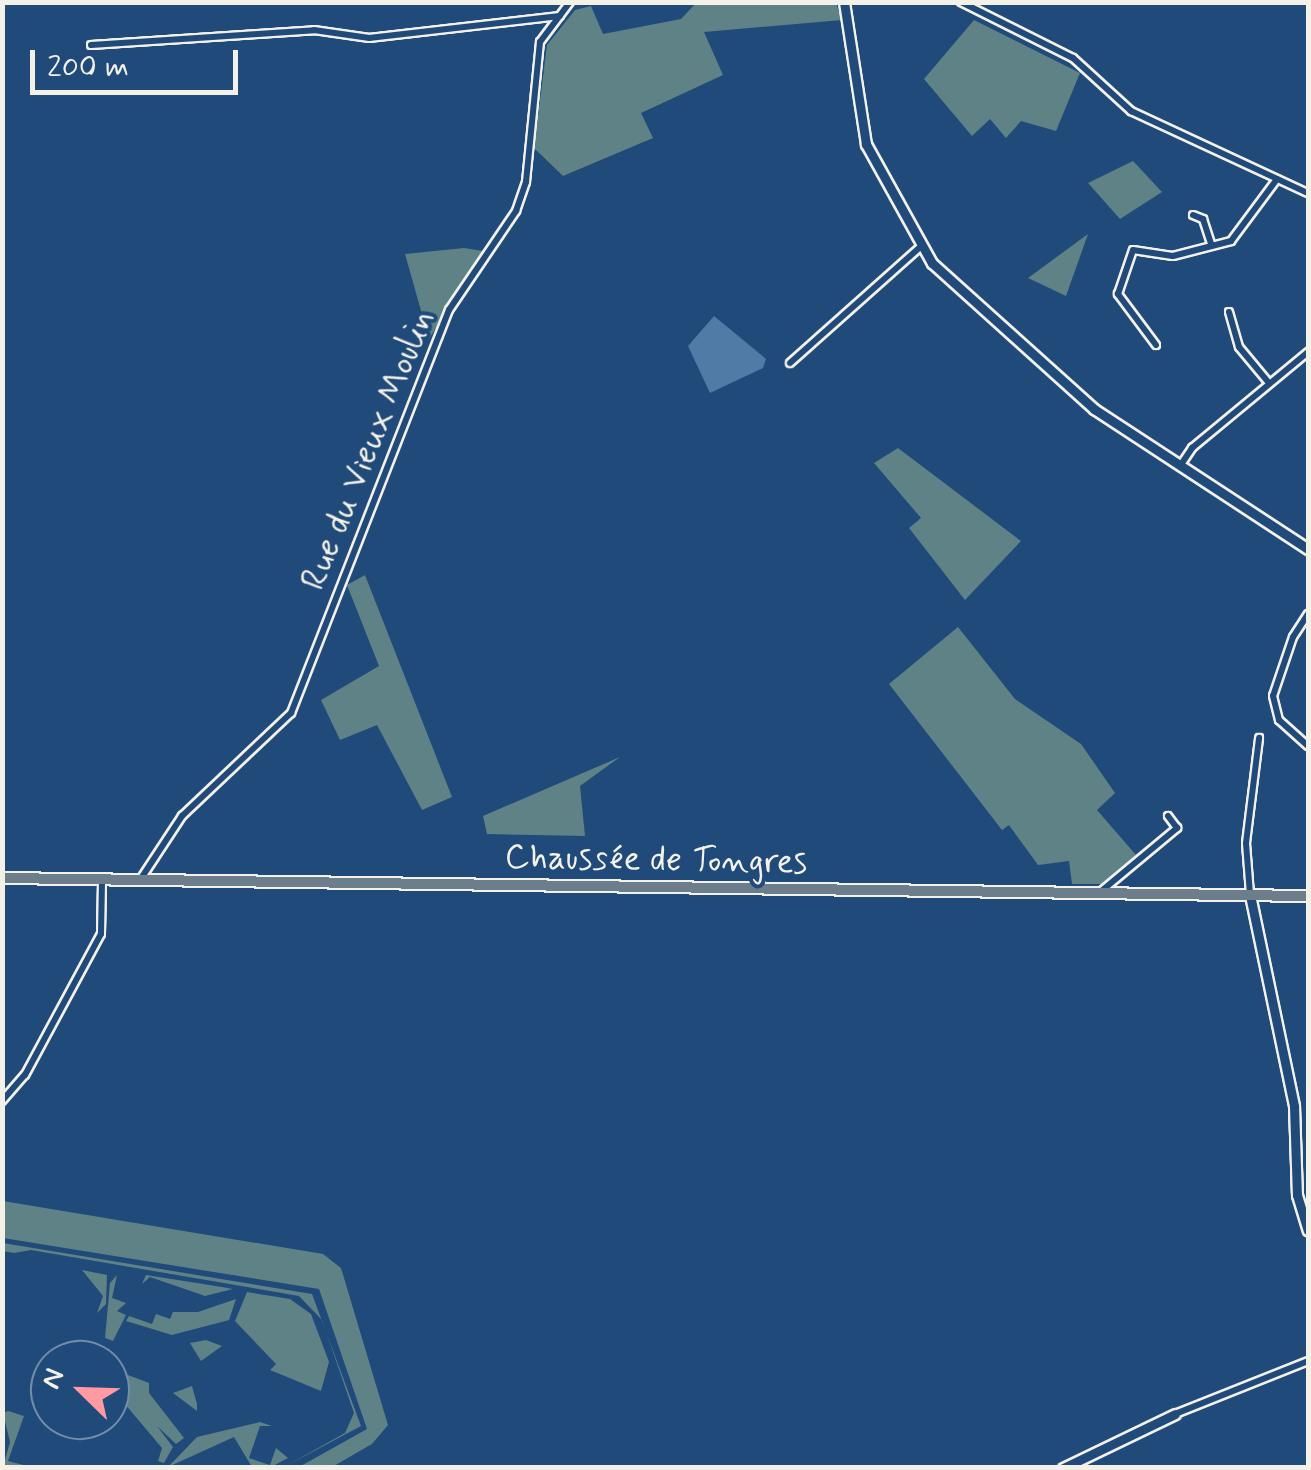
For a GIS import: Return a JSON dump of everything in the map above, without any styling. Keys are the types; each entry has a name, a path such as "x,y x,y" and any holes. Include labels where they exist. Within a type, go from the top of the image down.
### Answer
{"main road":[{"path":"844,2 866,144 920,247 954,288 1060,381 1180,466 1308,549"},
{"name":"Chaussée de Tongres","path":"2,878 1308,896"},
{"path":"1250,895 1294,1106 1297,1195 1308,1230"},
{"path":"1062,1468 1175,1414"}],"street":[{"name":"Rue du Vieux Moulin","path":"140,880 182,816 291,713 449,310 516,211 526,182 540,42 570,2"},
{"path":"961,2 1072,58 1131,111 1308,193"},
{"path":"91,45 314,30 369,38 560,16"},
{"path":"1156,345 1118,294 1133,250 1173,256 1212,246 1245,230 1277,179"},
{"path":"1193,216 1203,220 1212,246"},
{"path":"790,363 920,247"},
{"path":"1229,312 1239,347 1269,383"},
{"path":"1180,466 1192,448 1308,352"},
{"path":"1308,614 1293,637 1274,696 1279,720 1308,746"},
{"path":"1250,895 1246,843 1259,738"},
{"path":"1100,894 1177,828 1168,816"},
{"path":"2,1101 25,1075 101,934 102,880"},
{"path":"1175,1414 1308,1362"}],"green space":[{"path":"696,3 836,3 842,20 704,32 723,75 641,113 653,138 563,176 534,148 547,45 575,10 591,6 603,34 681,19"},
{"path":"974,20 1080,73 1056,131 1021,121 1006,138 990,119 972,136 924,79"},
{"path":"1133,161 1162,192 1120,219 1088,183"},
{"path":"1088,234 1066,296 1028,278"},
{"path":"464,248 483,251 429,339 405,254"},
{"path":"898,448 1021,541 965,600 909,528 921,518 874,463"},
{"path":"365,575 452,797 422,810 377,725 340,740 321,700 379,666 347,585"},
{"path":"958,627 1015,699 1081,744 1115,793 1097,810 1136,855 1101,884 1072,884 1069,861 1038,865 1009,825 1002,830 889,684"},
{"path":"620,757 580,786 585,836 487,834 483,816"},
{"path":"3,1201 323,1254 341,1268 388,1425 372,1444 332,1467 299,1467 367,1429 319,1289 3,1238"},
{"path":"3,1243 312,1294 321,1319 299,1296 31,1250 14,1253 3,1251"},
{"path":"82,1270 107,1275 106,1304 97,1313 103,1296"},
{"path":"117,1275 112,1298 126,1303 117,1311 126,1315 114,1340 105,1338 110,1283"},
{"path":"146,1275 233,1289 205,1296 150,1277 142,1284"},
{"path":"247,1292 290,1299 311,1314 329,1362 321,1391 270,1370 276,1364 235,1321"},
{"path":"236,1299 229,1320 172,1335 126,1321 129,1316 152,1324 156,1314 170,1319 173,1312 198,1312"},
{"path":"326,1333 361,1426 284,1467 345,1433 354,1413"},
{"path":"206,1340 222,1346 201,1361 190,1343"},
{"path":"130,1376 149,1383 149,1393 184,1438 176,1444 157,1426 173,1447 164,1463 158,1461 162,1448 130,1410"},
{"path":"192,1386 197,1404 197,1411 173,1393"},
{"path":"3,1413 24,1416 8,1461 31,1467 3,1467 10,1442"},
{"path":"260,1422 272,1426 260,1426 249,1458 270,1465 276,1448 288,1458 271,1467 252,1467 234,1437 168,1467 197,1437"}],"water":[{"path":"714,316 766,359 763,368 710,393 688,346"}]}
